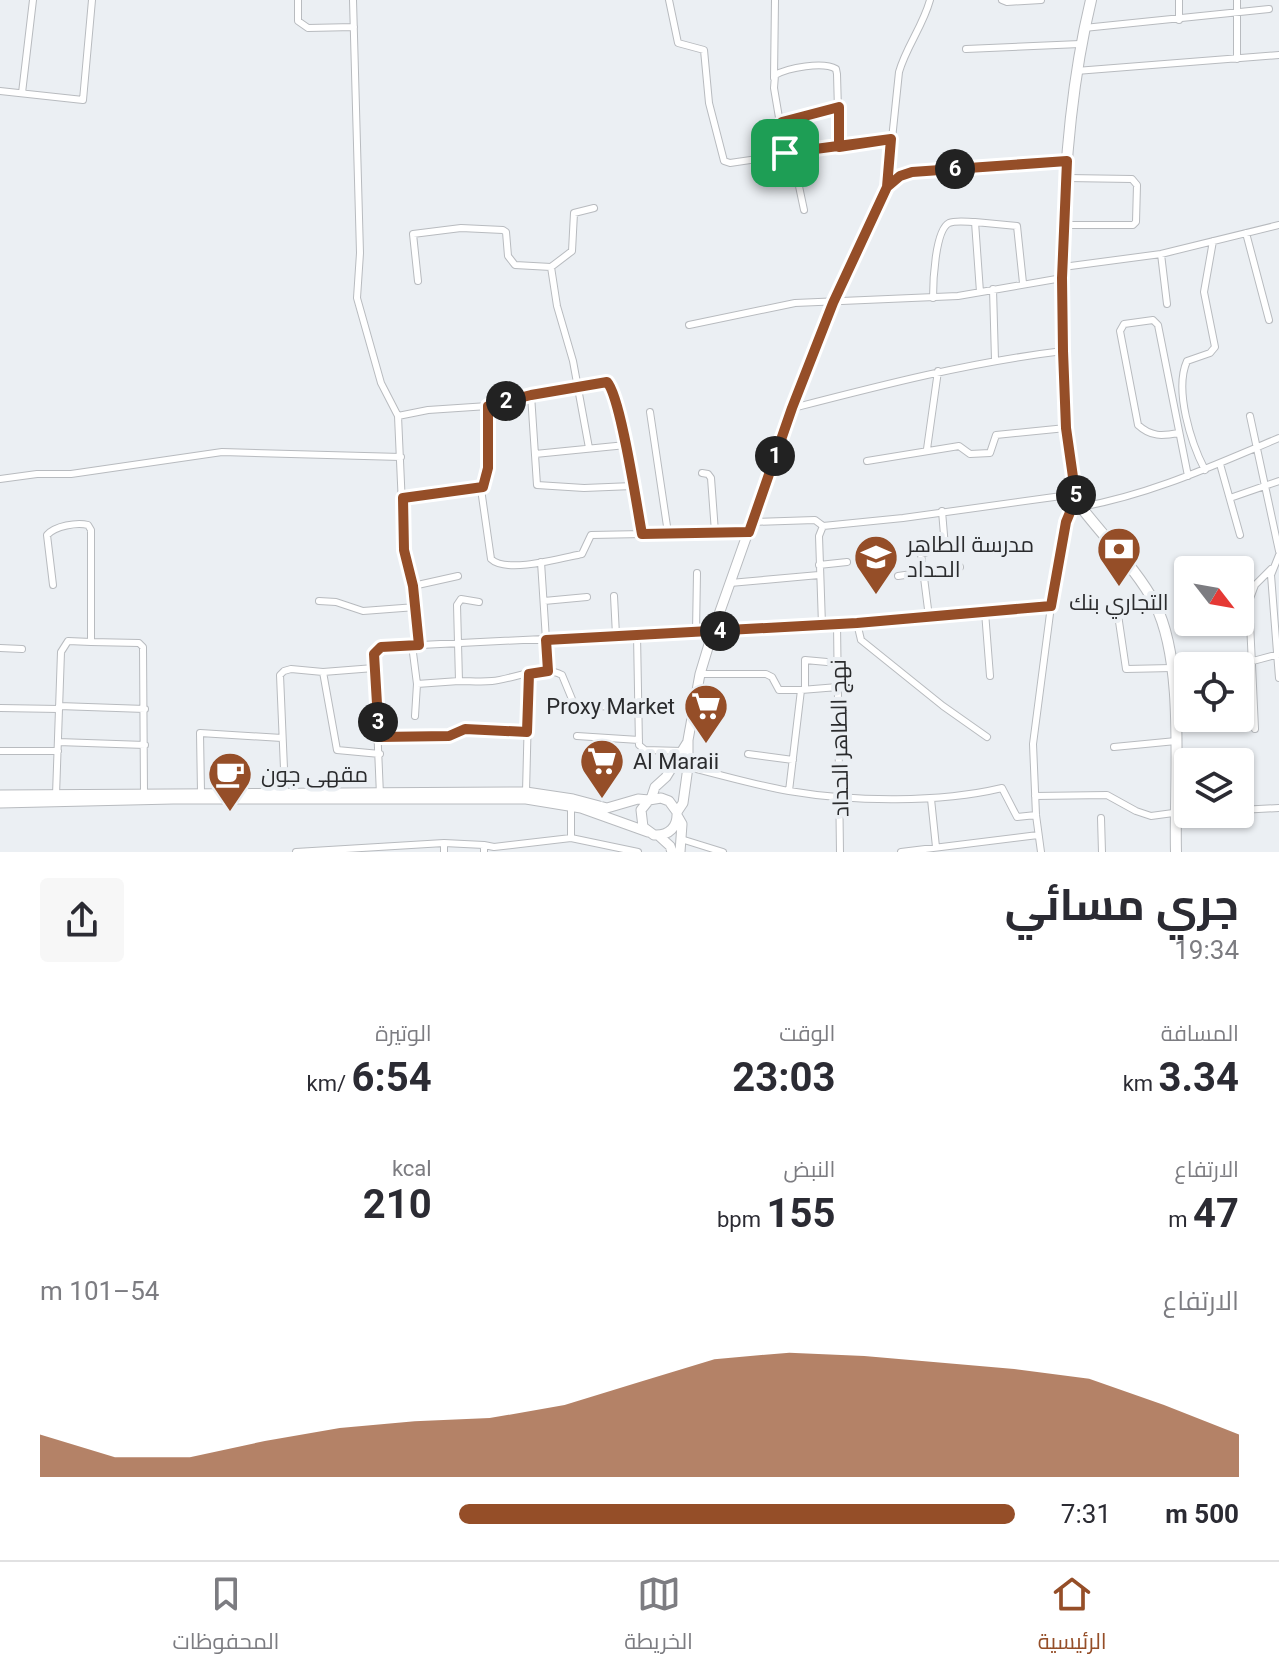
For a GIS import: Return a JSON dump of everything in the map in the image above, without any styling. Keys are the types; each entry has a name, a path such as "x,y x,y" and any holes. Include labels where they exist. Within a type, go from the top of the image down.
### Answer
{"main road":[{"path":"1091,0 1080,44 1067,161 1062,272 1066,428 1078,500 1156,604 1165,629 1172,668 1176,748"},
{"path":"1175,828 1176,852"}],"street":[{"path":"22,93 33,0"},
{"path":"0,91 82,100 92,0"},
{"path":"298,0 298,20 308,28 354,27"},
{"path":"353,0 360,253 357,298 381,383 398,416 404,550 416,607 415,716"},
{"path":"669,0 678,43 704,50 709,103 723,160 730,163 891,139"},
{"path":"775,0 774,78 804,210"},
{"path":"653,834 671,831 683,803 688,740 700,674 713,631 792,408 833,303 887,187 901,65 922,24 930,0"},
{"path":"1002,0 1041,0"},
{"path":"1179,0 1179,20"},
{"path":"1237,0 1237,59"},
{"path":"1084,28 1269,9"},
{"path":"966,49 1080,44"},
{"path":"1076,71 1279,55"},
{"path":"774,78 783,71 830,65 837,71 839,147"},
{"path":"782,122 839,107"},
{"path":"887,187 900,176 912,172 1067,161"},
{"path":"1065,225 1133,225 1136,222 1137,182 1134,180 1067,178"},
{"path":"418,281 413,234 442,230 503,230 506,232 508,256 515,265 551,267 572,251 574,213 594,208"},
{"path":"933,298 935,263 944,229 953,222 1017,226 1023,283"},
{"path":"975,222 980,292"},
{"path":"689,325 795,303 933,298 980,292 1062,272 1161,254 1279,225"},
{"path":"1246,233 1269,320"},
{"path":"1205,470 1191,439 1184,395 1184,371 1187,361 1210,353 1215,347 1204,292 1213,241"},
{"path":"1161,254 1167,304"},
{"path":"551,267 589,448"},
{"path":"993,289 995,360"},
{"path":"1179,433 1159,436 1138,425 1120,331 1124,324 1151,320 1157,323 1188,476"},
{"path":"792,408 938,371 1063,351"},
{"path":"927,449 938,371"},
{"path":"398,416 428,410 488,406 600,382 610,385 626,445 642,534"},
{"path":"531,395 536,481 539,486 633,486"},
{"path":"488,406 488,468 481,489 493,561 506,565 582,554 591,535 715,532 815,520 823,526 942,511 1138,495 1279,438"},
{"path":"650,412 668,533"},
{"path":"1250,416 1279,552 1271,569 1250,595 1252,652"},
{"path":"867,461 961,446 970,454 990,453 995,436 1066,428"},
{"path":"535,454 626,445"},
{"path":"0,479 71,474 222,452 401,457"},
{"path":"1220,464 1240,535"},
{"path":"702,473 711,478 715,532"},
{"path":"1230,498 1279,481"},
{"path":"403,498 481,489"},
{"path":"1041,852 1033,744 1051,606 1066,522 1078,500"},
{"path":"929,617 921,554 946,545 942,511"},
{"path":"53,585 47,535 51,530 79,523 88,525 91,530 91,642"},
{"path":"822,625 819,536 823,526"},
{"path":"541,562 548,671"},
{"path":"819,565 847,562"},
{"path":"898,576 960,567"},
{"path":"1271,569 1279,678"},
{"path":"696,632 697,573"},
{"path":"730,583 819,575"},
{"path":"413,586 458,576"},
{"path":"614,596 616,635"},
{"path":"544,601 587,597"},
{"path":"319,601 336,602 363,611 416,607"},
{"path":"459,681 458,601 479,602"},
{"path":"385,795 374,668 374,654 379,649 459,641 546,640 857,623 1051,606"},
{"path":"1117,608 1126,669 1172,668"},
{"path":"985,612 990,676"},
{"path":"857,623 861,640 987,737"},
{"name":"نهج الطاهر الحداد","path":"837,624 840,852"},
{"path":"637,635 640,747 645,750 683,751"},
{"path":"60,795 59,708 63,646 68,641 139,643 143,647 144,793"},
{"path":"0,648 22,649"},
{"path":"1254,661 1278,654"},
{"path":"789,791 803,689 803,665 805,660 838,663"},
{"path":"285,792 280,675 291,669 323,672 374,668"},
{"path":"417,684 491,681 548,671 562,675 574,704 638,709"},
{"path":"323,672 337,750 380,754"},
{"path":"526,792 529,674"},
{"path":"700,674 766,674 772,677 779,690 838,687"},
{"path":"1254,695 1255,729"},
{"path":"0,708 145,709"},
{"path":"379,737 449,736 465,729 527,732"},
{"path":"201,792 200,733 282,738"},
{"path":"577,736 639,740"},
{"path":"653,834 640,816 654,788 666,777 688,740"},
{"path":"1114,747 1176,741"},
{"path":"58,742 145,745"},
{"path":"0,751 58,751"},
{"path":"748,754 793,760"},
{"path":"688,767 789,791 840,796 931,799 1002,788 1017,817 1036,815"},
{"path":"0,803 60,795 201,792 526,799 571,806 653,834 670,846 672,852"},
{"path":"0,795 526,792 607,808 635,800 665,799 673,804 682,824 680,852"},
{"path":"1035,796 1107,795 1151,816 1174,812"},
{"path":"931,799 940,849"},
{"path":"571,806 571,838"},
{"path":"1254,809 1279,808"},
{"path":"1101,818 1102,852"},
{"path":"901,852 1038,835"},
{"path":"296,852 460,842 484,849 535,840 571,838 638,852"},
{"path":"681,839 723,852"},
{"path":"535,840 535,852"},
{"path":"593,842 593,852"},
{"path":"444,843 444,852"}],"place":[{"name":"التجاري بنك","path":"1119,588"},
{"name":"مدرسة الطاهر الحداد","path":"876,596"},
{"name":"Proxy Market","path":"706,745"},
{"name":"Al Maraii","path":"602,800"},
{"name":"مقهى جون","path":"230,813"}],"route":[{"path":"785,153 782,122 839,107 839,147 891,139 887,187 900,176 912,172 1067,161 1062,278 1063,351 1066,428 1076,498 1066,522 1051,606 905,620 546,640 548,671 529,674 527,732 465,729 449,736 379,737 374,654 381,647 419,645 413,586 404,550 403,498 483,487 488,468 488,406 607,382 613,390 626,445 642,534 749,532 833,303 887,187 891,139 839,147 785,153"}]}
